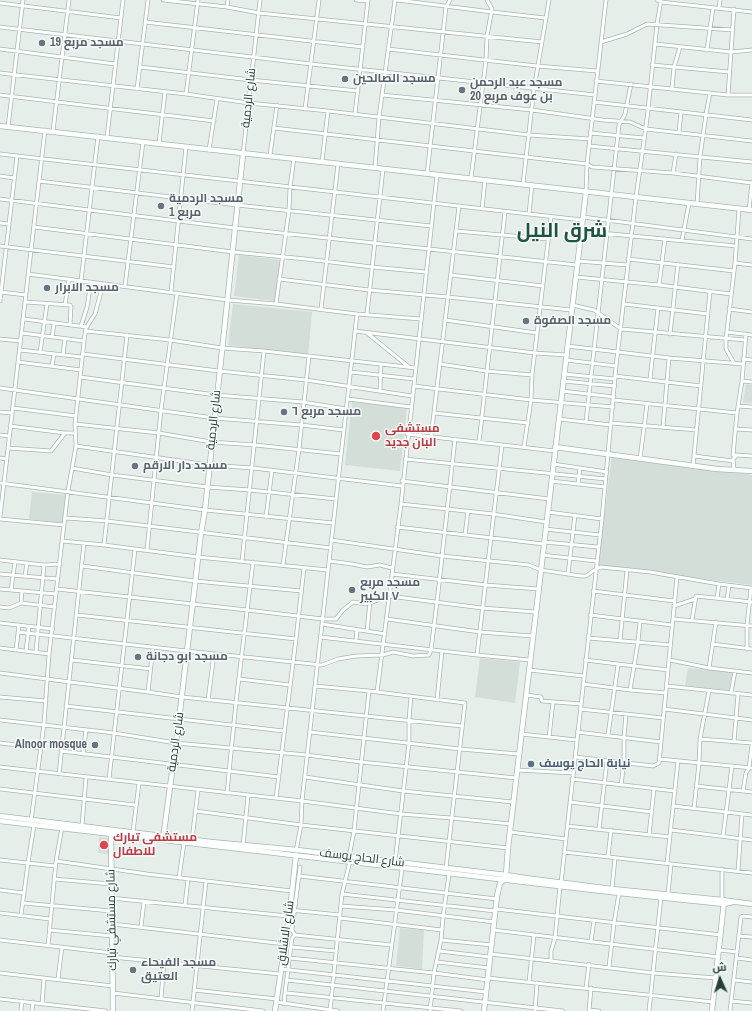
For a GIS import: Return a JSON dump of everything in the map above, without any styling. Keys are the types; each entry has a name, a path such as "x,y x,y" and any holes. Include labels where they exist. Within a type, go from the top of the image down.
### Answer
{"street":[{"path":"8,127 24,0"},
{"path":"53,131 69,0"},
{"path":"107,138 123,0"},
{"path":"137,89 148,0"},
{"path":"163,0 366,24 542,42"},
{"path":"186,94 198,0"},
{"path":"227,7 228,0"},
{"name":"شارع الردمية","path":"163,838 174,764 200,533 207,487 260,0"},
{"path":"305,108 318,0"},
{"path":"355,114 368,1 356,0"},
{"path":"375,168 379,117 391,26 396,0 546,18"},
{"path":"427,174 434,124 446,7 450,0"},
{"path":"472,178 486,60 487,36 492,12 492,7 487,0"},
{"path":"523,184 537,66 549,0"},
{"path":"484,1011 496,899 500,883 505,877 510,824 586,192 590,133 606,0"},
{"path":"657,0 752,12"},
{"path":"719,8 720,0"},
{"path":"551,960 551,951 555,938 596,561 602,519 616,366 628,259 646,129 656,24 661,1"},
{"path":"0,3 121,18"},
{"path":"707,50 713,8"},
{"path":"728,95 734,9"},
{"path":"145,22 363,47"},
{"path":"601,42 628,34 646,24 733,30"},
{"path":"0,27 253,58 438,77 534,89 595,94"},
{"path":"655,44 731,52 752,50"},
{"path":"672,88 674,66 680,47"},
{"path":"0,49 115,64"},
{"path":"388,49 537,66 597,71"},
{"path":"652,65 729,72"},
{"path":"140,67 358,91"},
{"path":"0,73 529,135 590,139"},
{"path":"596,81 728,95 752,95"},
{"path":"586,422 618,136 620,121 624,115 627,105 631,84"},
{"path":"159,143 164,92"},
{"path":"697,205 700,156 710,93"},
{"path":"0,95 214,121"},
{"path":"382,95 532,110 592,119 631,122 646,129 678,131 752,140"},
{"path":"209,150 217,99"},
{"path":"594,102 752,120"},
{"path":"270,155 277,105"},
{"path":"322,162 328,111"},
{"path":"678,131 681,112"},
{"path":"0,126 751,210 752,183 673,173 592,167 587,164 274,128"},
{"path":"45,130 24,320 14,389 7,459 2,483 0,518 64,525"},
{"path":"590,133 644,138"},
{"path":"81,281 98,136"},
{"path":"125,286 143,142"},
{"path":"589,146 752,162"},
{"path":"171,292 186,147"},
{"path":"0,154 551,217 608,220 752,239"},
{"path":"673,173 676,154"},
{"path":"0,301 2,269 7,247 17,156"},
{"path":"276,304 289,210 290,187 294,158"},
{"path":"321,309 338,164"},
{"path":"367,314 383,169"},
{"path":"378,692 381,655 387,620 437,175"},
{"path":"0,176 14,178"},
{"path":"482,209 485,180"},
{"path":"39,181 237,205 431,226"},
{"path":"529,214 532,185"},
{"path":"0,199 234,228 454,251 545,263 604,263 628,265"},
{"path":"682,240 689,203"},
{"path":"430,437 459,206"},
{"path":"734,363 726,349 726,339 735,263 739,209"},
{"path":"479,442 505,212"},
{"path":"524,447 531,400 532,375 551,217"},
{"path":"0,223 9,224"},
{"path":"34,227 233,252 426,272"},
{"path":"456,231 548,239"},
{"path":"581,231 606,235 682,240 736,246"},
{"path":"659,285 665,239"},
{"path":"0,246 174,267"},
{"path":"628,259 734,271"},
{"path":"735,263 752,265"},
{"path":"670,334 677,287 678,264"},
{"path":"28,274 177,292 228,300 276,304 357,314 421,319"},
{"path":"451,275 543,286"},
{"path":"575,277 731,294"},
{"path":"65,305 69,279"},
{"path":"280,279 369,290 541,307 592,309 621,329 745,340"},
{"path":"81,326 87,307 91,282"},
{"path":"21,915 44,724 49,654 53,629 56,589 66,518 68,491 76,446 75,424 84,341 87,327 95,314 103,284"},
{"path":"693,466 710,291"},
{"path":"1,292 26,294"},
{"path":"147,550 164,387 177,292"},
{"path":"25,302 71,306 70,325"},
{"path":"40,352 47,304"},
{"path":"624,304 708,314"},
{"path":"650,379 658,308"},
{"path":"729,309 752,312"},
{"path":"296,853 301,825 307,755 357,314"},
{"path":"24,320 87,327"},
{"path":"445,320 537,333"},
{"path":"52,337 54,324"},
{"path":"86,331 170,340 222,348 264,351 416,368"},
{"path":"355,331 535,353 592,364 616,366"},
{"path":"727,332 752,335"},
{"path":"22,333 84,341"},
{"path":"367,333 409,368"},
{"path":"746,334 733,455 752,456"},
{"path":"104,545 127,335"},
{"path":"0,339 21,341"},
{"path":"63,355 65,339"},
{"path":"567,346 669,358 743,364"},
{"path":"20,350 63,355 125,359 306,380 412,396"},
{"path":"242,561 258,421 264,351"},
{"path":"52,366 54,354"},
{"path":"283,565 299,449 309,356"},
{"path":"663,427 669,358"},
{"path":"743,359 752,360"},
{"path":"18,362 81,370"},
{"path":"440,364 486,371 532,375"},
{"path":"380,391 381,365"},
{"path":"351,372 414,379"},
{"path":"564,374 590,377 650,379 701,386"},
{"path":"80,377 216,395 303,402 346,409"},
{"path":"563,381 615,386"},
{"path":"742,381 752,382"},
{"path":"414,386 531,400 613,407"},
{"path":"0,388 214,418 344,430"},
{"path":"562,391 647,404 737,413"},
{"path":"348,399 411,406"},
{"path":"640,459 647,404"},
{"path":"738,406 752,407"},
{"path":"13,408 76,416"},
{"path":"0,412 12,413"},
{"path":"434,413 528,423"},
{"path":"559,419 697,430"},
{"path":"75,424 117,428 211,442 341,454"},
{"path":"10,426 75,433"},
{"path":"735,429 752,430"},
{"path":"8,448 52,451 65,433"},
{"path":"407,434 502,445 608,454 693,466 752,471"},
{"path":"0,435 9,436"},
{"path":"18,632 324,665 338,659 356,656 381,655 393,652 413,656 429,656 437,602 455,439"},
{"path":"477,655 502,445"},
{"path":"76,446 209,465 272,470 402,486"},
{"path":"734,470 733,461 737,455"},
{"path":"694,456 733,461"},
{"path":"0,458 7,459"},
{"path":"405,459 606,479"},
{"path":"553,464 607,472"},
{"path":"72,468 112,475 207,487 336,499"},
{"path":"578,484 580,468"},
{"path":"266,517 272,470"},
{"path":"402,481 549,499"},
{"path":"551,481 605,487"},
{"path":"2,483 204,510 333,524"},
{"path":"400,504 493,514 546,522"},
{"path":"465,535 468,511"},
{"path":"548,512 602,519"},
{"path":"568,574 574,516"},
{"path":"66,518 107,521 331,548"},
{"path":"397,527 544,543 598,547"},
{"path":"546,529 600,535"},
{"path":"332,540 394,550 532,566 541,570 585,576 601,567 650,572 729,586 752,588 747,625 747,648"},
{"path":"62,541 328,570"},
{"path":"59,774 84,543"},
{"path":"109,779 135,549"},
{"path":"542,555 596,561"},
{"path":"0,560 44,565 60,564"},
{"path":"329,561 367,567 380,565 392,568"},
{"path":"11,590 15,562"},
{"path":"227,793 241,657 253,562"},
{"path":"26,576 27,563"},
{"path":"36,652 44,565"},
{"path":"82,566 195,581 301,590"},
{"path":"276,798 304,568"},
{"path":"620,641 627,570"},
{"path":"0,574 58,579"},
{"path":"392,574 486,585 538,589"},
{"path":"575,757 653,766 658,765 670,660 677,577"},
{"path":"717,598 719,584"},
{"path":"727,599 729,586"},
{"path":"0,589 56,594"},
{"path":"56,589 322,619 336,619 343,610 353,602 365,604 389,596 482,608 536,612"},
{"path":"21,603 22,591"},
{"path":"593,592 674,601"},
{"path":"674,606 695,599 697,596 751,602"},
{"path":"692,620 695,599"},
{"path":"367,631 370,602"},
{"path":"0,607 9,608 21,603 55,607"},
{"path":"77,615 190,629 296,639"},
{"path":"590,615 672,625"},
{"path":"673,618 752,626"},
{"path":"387,620 480,632 533,636"},
{"path":"630,690 640,621"},
{"path":"709,668 716,622"},
{"path":"0,623 53,629"},
{"path":"322,624 385,634"},
{"path":"16,650 19,626"},
{"path":"26,651 29,627"},
{"path":"356,641 357,630"},
{"path":"320,637 530,660"},
{"path":"588,638 671,646"},
{"path":"712,644 752,649"},
{"path":"148,692 153,647"},
{"path":"0,648 49,654"},
{"path":"437,700 442,651"},
{"path":"208,700 214,654"},
{"path":"72,660 151,669"},
{"path":"585,660 668,670"},
{"path":"670,660 709,668 752,673"},
{"path":"608,735 618,665"},
{"path":"529,670 584,676"},
{"path":"731,693 735,671"},
{"path":"0,673 208,700 462,726"},
{"path":"239,680 290,685"},
{"path":"583,684 666,693"},
{"path":"315,686 465,703 446,868"},
{"path":"667,686 752,696"},
{"path":"330,1011 342,894 354,831 369,691"},
{"path":"694,809 700,739 709,691"},
{"path":"734,742 738,694"},
{"path":"526,695 541,697 542,701 581,704"},
{"path":"395,862 409,743 411,696"},
{"path":"0,697 46,701"},
{"path":"549,737 553,702"},
{"path":"66,706 284,731"},
{"path":"580,709 663,718"},
{"path":"664,709 752,720"},
{"path":"621,784 624,762 626,714"},
{"path":"0,720 114,733 176,743 307,755 406,768 516,778"},
{"path":"83,754 86,730"},
{"path":"310,732 460,749 519,754"},
{"path":"578,732 660,742"},
{"path":"521,734 577,740"},
{"path":"700,739 752,744 750,768 746,773 743,791"},
{"path":"0,743 41,748"},
{"path":"62,751 279,776"},
{"path":"659,759 750,768"},
{"path":"599,829 607,760"},
{"path":"668,894 670,837 678,761"},
{"path":"724,836 732,766"},
{"path":"0,767 302,801 400,814 510,824"},
{"path":"517,770 573,773"},
{"path":"82,826 86,777"},
{"path":"305,777 403,791 513,802"},
{"path":"572,779 675,791"},
{"path":"133,832 138,783"},
{"path":"696,786 752,792"},
{"path":"0,789 135,805"},
{"path":"649,835 654,789"},
{"path":"192,840 198,790"},
{"path":"243,846 248,796"},
{"path":"570,802 652,812"},
{"path":"673,806 752,815"},
{"path":"196,811 301,825 508,848"},
{"path":"738,871 742,814"},
{"name":"شارع الحاج يوسف","path":"0,816 32,823"},
{"name":"شارع الحاج يوسف","path":"0,821 111,831 349,859 395,862 619,893 723,901"},
{"path":"48,946 55,866 62,826"},
{"name":"شارع الحاج يوسف","path":"62,826 82,826 111,831 133,832 184,843 296,853"},
{"path":"567,826 670,837"},
{"path":"608,857 611,830"},
{"path":"671,830 752,840"},
{"name":"شارع مستشفي تبارك","path":"111,831 113,1011"},
{"path":"510,832 566,839"},
{"path":"179,878 184,843"},
{"path":"564,852 752,873"},
{"name":"شارع الاشلاق","path":"275,1011 288,916 292,910 292,891 296,853"},
{"path":"612,889 615,858"},
{"name":"شارع الحاج يوسف","path":"349,859 402,869 449,874 505,877"},
{"path":"0,860 55,866"},
{"path":"56,861 179,878 292,891"},
{"path":"295,935 292,930 292,910 300,867"},
{"path":"383,1011 402,869"},
{"path":"712,1011 721,935 723,901 722,869"},
{"path":"430,1009 434,973 441,940 449,874"},
{"path":"299,876 496,899"},
{"path":"54,879 111,884"},
{"path":"185,905 188,879"},
{"path":"192,1011 206,881"},
{"name":"شارع الحاج يوسف","path":"560,884 668,894 723,901"},
{"path":"0,890 24,893"},
{"path":"609,967 619,893"},
{"path":"342,894 594,920 721,935"},
{"path":"649,1011 661,897"},
{"path":"111,898 288,916"},
{"path":"141,928 144,901"},
{"path":"723,901 735,901 752,904"},
{"path":"23,903 111,911"},
{"path":"341,906 396,910 443,917 494,922"},
{"path":"292,910 442,930"},
{"path":"0,913 50,919"},
{"path":"730,1011 742,916 752,917"},
{"path":"591,942 594,920"},
{"path":"112,924 285,944"},
{"path":"287,929 292,930"},
{"path":"49,930 112,936"},
{"path":"493,930 718,957"},
{"path":"295,935 391,946"},
{"path":"284,1004 292,938 295,935"},
{"path":"529,982 534,935"},
{"path":"739,936 752,937"},
{"path":"0,940 62,947 164,962 281,972 288,970 486,992"},
{"path":"441,940 492,945"},
{"path":"291,946 336,952"},
{"path":"58,979 62,947"},
{"path":"439,950 532,958 653,973 716,978"},
{"path":"719,950 737,952"},
{"path":"290,958 488,979 651,994 713,1002"},
{"path":"737,958 752,960"},
{"path":"161,998 164,962"},
{"path":"437,962 489,968"},
{"path":"586,988 589,964"},
{"path":"0,973 112,986"},
{"path":"42,1004 44,978"},
{"path":"287,980 563,1011"},
{"path":"734,980 752,982"},
{"path":"535,1009 537,983"},
{"path":"591,988 589,1010 599,1011"},
{"path":"194,990 338,1011"},
{"path":"113,993 263,1011"},
{"path":"285,993 461,1011"},
{"path":"0,999 106,1011"},
{"path":"21,1011 22,1001"},
{"path":"731,1001 752,1003"},
{"path":"32,1011 34,1002"}],"shaded area":[{"path":"239,255 281,260 275,301 234,296"},
{"path":"233,304 312,312 308,355 228,345"},
{"path":"746,384 752,385 752,403 743,402"},
{"name":"مستشفى البان جديد","path":"352,402 407,408 400,471 345,465"},
{"path":"612,455 752,475 752,585 598,566"},
{"path":"32,492 66,495 63,523 29,519"},
{"path":"480,658 520,662 515,703 475,697"},
{"path":"688,668 732,672 729,690 685,686"},
{"name":"مستشفى تبارك للاطفال","path":"99,837 111,838 110,854 98,853"},
{"path":"400,928 424,930 422,969 396,966"}],"place":[{"name":"مسجد مربع 19","path":"42,43"},
{"name":"مسجد الصالحين","path":"345,79"},
{"name":"مسجد عبد الرحمن بن عوف مربع 20","path":"462,90"},
{"name":"مسجد الردمية مربع 1","path":"161,206"},
{"name":"مسجد الابرار","path":"47,288"},
{"name":"مسجد الصفوة","path":"526,321"},
{"name":"مسجد مربع ٦","path":"284,412"},
{"name":"مستشفى البان جديد","path":"376,436"},
{"name":"مسجد دار الارقم","path":"135,466"},
{"name":"مسجد مربع ٧ الكبير","path":"352,590"},
{"name":"مسجد ابو دجانة","path":"138,657"},
{"name":"Alnoor mosque","path":"95,745"},
{"name":"نيابة الحاج يوسف","path":"531,764"},
{"name":"مستشفى تبارك للاطفال","path":"104,845"},
{"name":"مسجد الفيحاء العتيق","path":"133,970"}],"district":[{"name":"شرق النيل","path":"562,232"}]}
